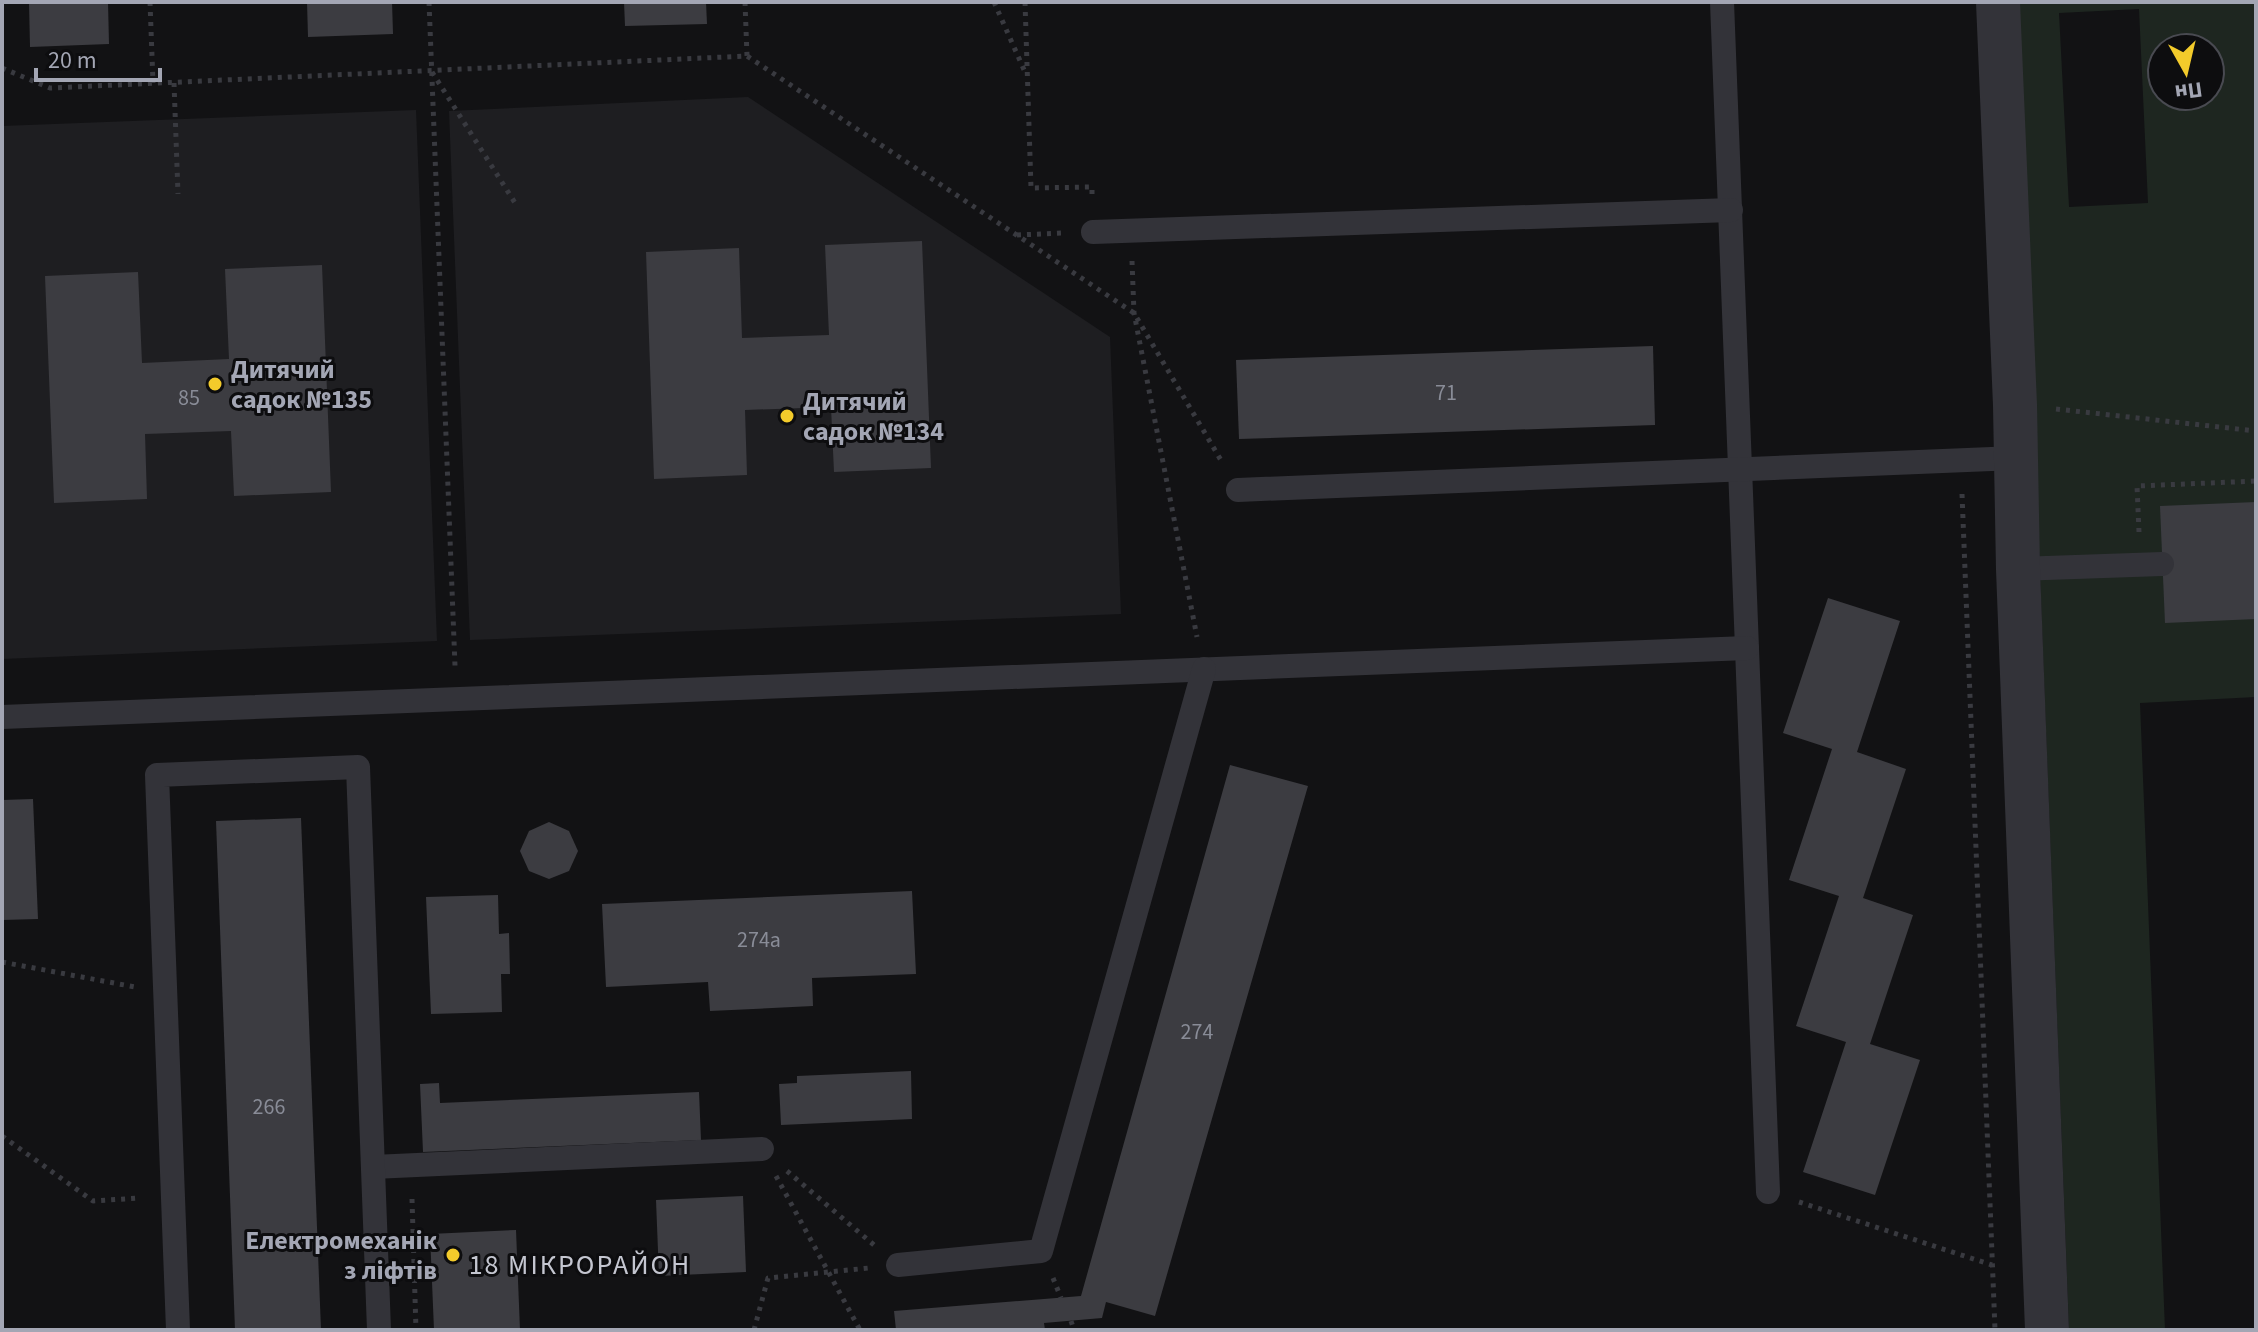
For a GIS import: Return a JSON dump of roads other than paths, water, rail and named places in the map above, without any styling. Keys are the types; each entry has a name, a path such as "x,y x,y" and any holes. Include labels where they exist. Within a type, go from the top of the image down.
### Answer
{"street":[{"path":"1998,2 2047,1330"}],"lane":[{"path":"1722,2 1768,1192"},
{"path":"1093,232 1731,210"},
{"path":"1238,490 2016,458"},
{"path":"2018,569 2151,564"},
{"path":"2,717 1747,648"},
{"path":"898,1265 1041,1251 1204,669"},
{"path":"178,1330 157,775 358,767 379,1330"},
{"path":"373,1167 762,1149"}],"place":[{"name":"Дитячий садок №135","path":"215,384"},
{"name":"Дитячий садок №134","path":"787,416"},
{"name":"Електромеханік з ліфтів","path":"453,1255"}],"district":[{"name":"18 МІКРОРАЙОН","path":"580,1264"}]}
